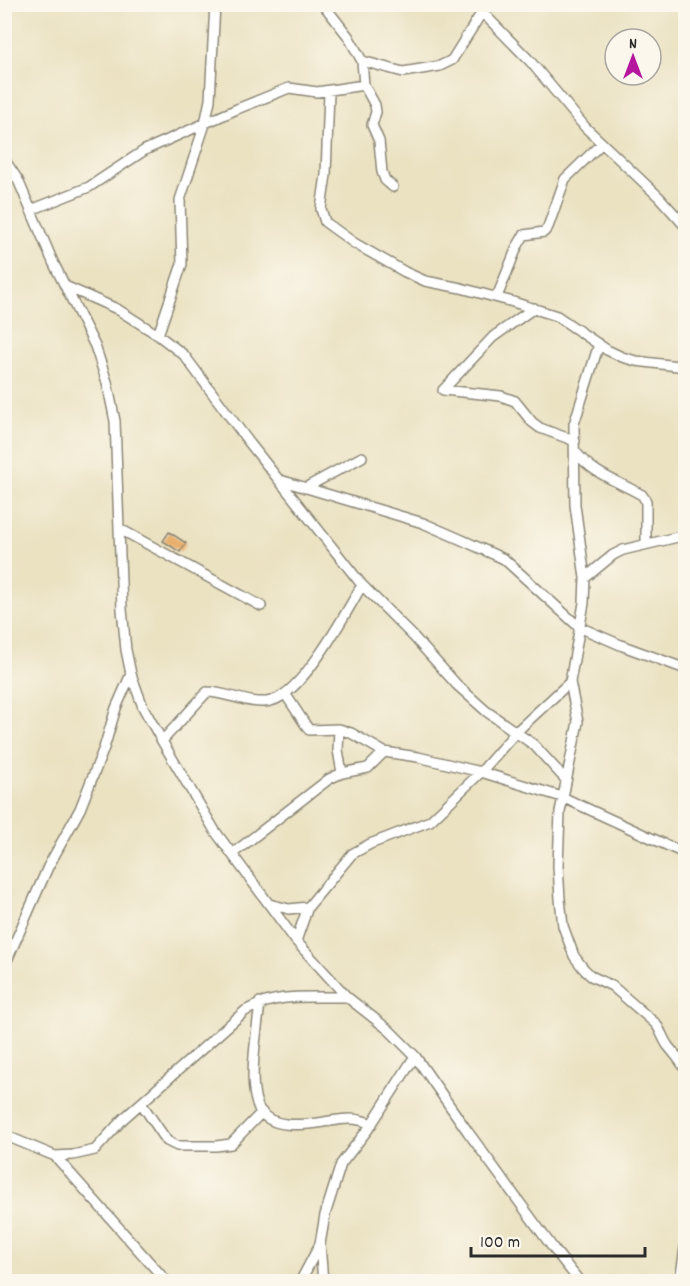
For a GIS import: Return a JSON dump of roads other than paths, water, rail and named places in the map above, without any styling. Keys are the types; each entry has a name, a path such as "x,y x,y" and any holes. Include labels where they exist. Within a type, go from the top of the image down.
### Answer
{"street":[{"path":"158,335 182,264 180,200 205,124 210,100 215,4"},
{"path":"323,4 348,36 362,61 364,85 375,105 376,112 372,125 379,141 382,172 385,180 393,187"},
{"path":"472,4 530,61 585,127 659,197 686,227"},
{"path":"362,61 403,72 440,66 452,60 482,12"},
{"path":"31,210 89,187 145,150 289,88 329,92 364,85"},
{"path":"329,92 326,183 321,208 325,222 354,243 425,281 497,297 557,316 622,357 686,367"},
{"path":"497,297 524,235 544,232 548,227 565,179 602,143"},
{"path":"4,159 18,180 65,286 95,346 107,382 115,421 122,609 126,650 131,674 143,707 215,831 296,941 347,997 389,1030 415,1056 553,1248 580,1281"},
{"path":"65,286 117,309 184,355 362,585 413,636 457,685 486,711 534,745 566,780"},
{"path":"534,308 494,337 443,390 501,396 515,400 532,422 575,446 583,462 598,473 642,495 646,501 646,544"},
{"path":"599,344 574,424 575,505 585,578 584,603 570,682 578,722 560,812 558,866 563,926 574,956 583,968 591,976 612,986 656,1023 667,1045 679,1057 686,1071"},
{"path":"305,488 362,457"},
{"path":"280,480 423,523 504,559 579,627 686,669"},
{"path":"120,529 261,606"},
{"path":"585,578 613,555 623,550 686,536"},
{"path":"162,741 207,692 258,701 270,701 286,695 315,661 362,585"},
{"path":"4,967 48,867 80,809 105,748 117,708 131,674"},
{"path":"296,941 308,907 351,854 370,843 430,821 481,772 516,732 570,682"},
{"path":"286,695 309,730 339,729 351,733 384,752 418,757 481,772 562,797 686,854"},
{"path":"339,729 338,750 342,773"},
{"path":"232,854 329,779 342,773 368,768 384,752"},
{"path":"268,904 290,909 308,907"},
{"path":"4,1135 55,1156 73,1155 95,1149 123,1119 245,1011 260,1002 280,997 347,997"},
{"path":"260,1002 254,1075 256,1101 262,1112 270,1120 283,1124 312,1124 355,1118 372,1124"},
{"path":"323,1281 320,1244 325,1215 341,1164 372,1124 415,1056"},
{"path":"141,1103 168,1141 177,1146 231,1144 262,1112"},
{"path":"55,1156 167,1281"},
{"path":"680,1281 686,1241"},
{"path":"300,1281 320,1244"}]}
